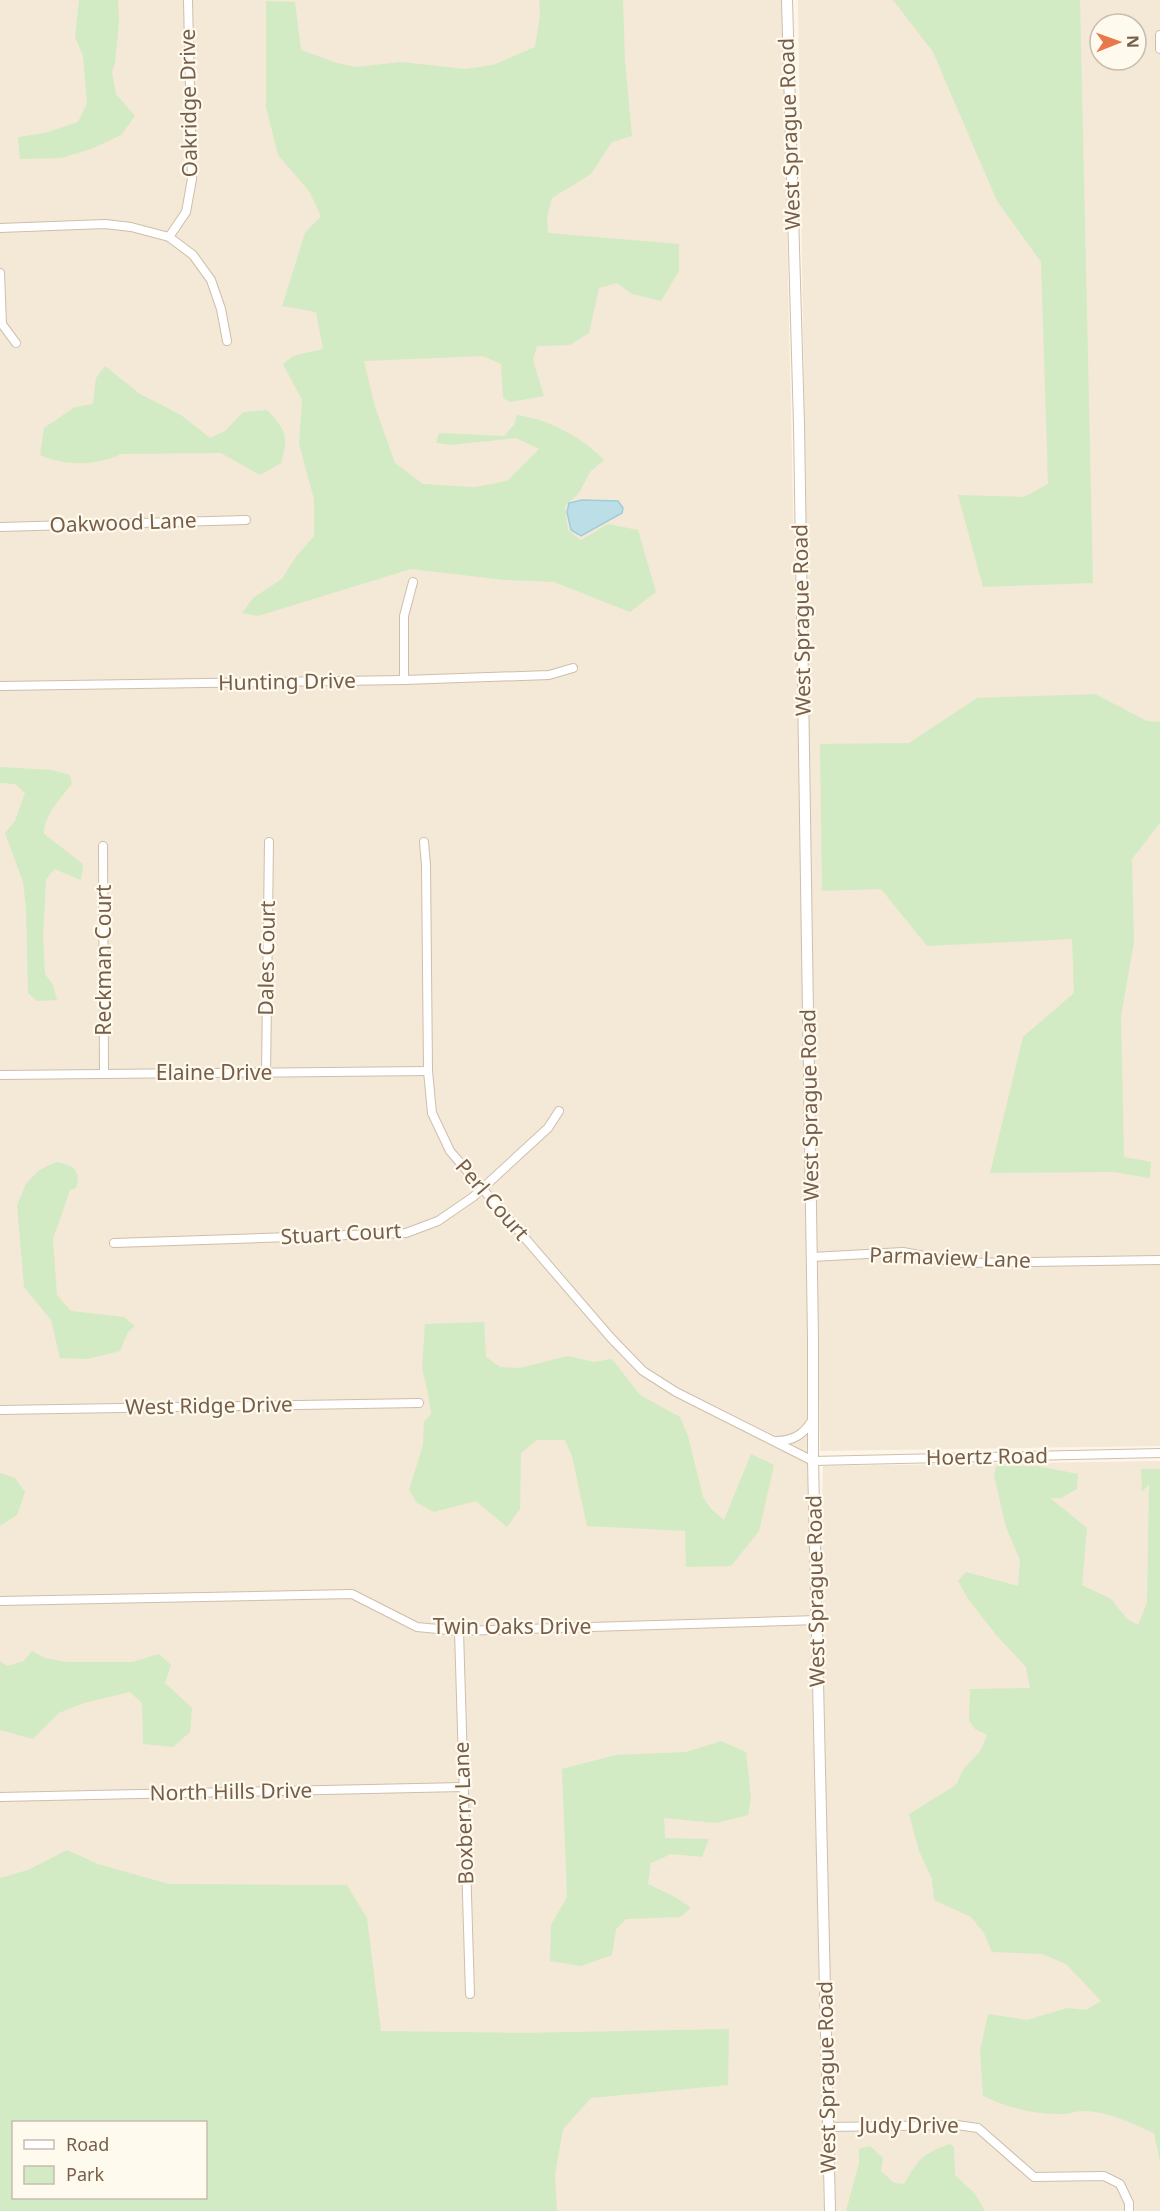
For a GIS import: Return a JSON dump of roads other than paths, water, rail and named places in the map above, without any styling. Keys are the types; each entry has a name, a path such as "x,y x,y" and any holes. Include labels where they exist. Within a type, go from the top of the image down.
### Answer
{"street":[{"name":"Oakridge Drive","path":"169,237 186,212 192,179 188,0"},
{"name":"West Sprague Road","path":"787,0 799,430 813,1461 830,2211"},
{"path":"1160,35 1160,49"},
{"path":"0,228 105,224 131,227 169,237 193,255 211,280 221,309 227,341"},
{"path":"0,273 2,324 16,343"},
{"name":"Oakwood Lane","path":"0,527 246,520"},
{"path":"404,680 404,616 413,582"},
{"name":"Hunting Drive","path":"0,686 404,680 549,675 573,668"},
{"name":"Dales Court","path":"266,1073 269,842"},
{"name":"Perl Court","path":"424,842 428,1071 432,1113 450,1151 611,1338 643,1371 676,1392 813,1461"},
{"name":"Reckman Court","path":"103,846 104,1073"},
{"name":"Elaine Drive","path":"0,1074 428,1071"},
{"name":"Stuart Court","path":"114,1243 406,1233 438,1221 483,1189 548,1128 559,1111"},
{"name":"Parmaview Lane","path":"812,1257 903,1252 961,1263 1160,1260"},
{"name":"West Ridge Drive","path":"0,1410 419,1403"},
{"path":"776,1442 796,1437 806,1430 813,1419"},
{"name":"Hoertz Road","path":"813,1461 1160,1453"},
{"name":"Twin Oaks Drive","path":"0,1601 352,1594 417,1627 459,1631 817,1620"},
{"name":"Boxberry Lane","path":"459,1631 470,1994"},
{"name":"North Hills Drive","path":"0,1797 463,1787"},
{"name":"Judy Drive","path":"828,2127 957,2125 978,2128 1034,2177 1104,2176 1120,2184 1129,2204 1129,2211"}],"water":[{"path":"582,500 618,501 623,508 622,513 581,536 571,530 567,512 569,503"}]}
